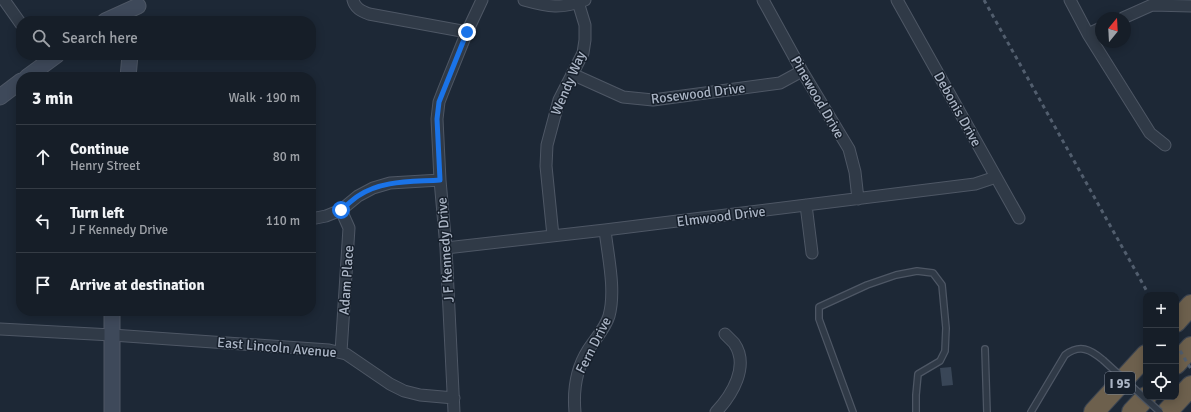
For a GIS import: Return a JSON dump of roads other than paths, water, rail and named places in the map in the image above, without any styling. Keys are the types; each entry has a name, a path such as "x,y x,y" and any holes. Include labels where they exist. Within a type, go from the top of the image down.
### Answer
{"highway":[{"path":"1179,319 1191,305"},
{"path":"1179,361 1191,347"},
{"name":"I 95","path":"1094,412 1143,358"},
{"path":"1168,412 1191,386"},
{"name":"I 95","path":"1132,412 1143,400"}],"street":[{"path":"4,0 16,17"},
{"path":"353,0 354,5 360,10 369,14 467,32"},
{"name":"J F Kennedy Drive","path":"454,412 446,248 440,180 437,119 439,102 467,32 482,0"},
{"path":"524,0 554,6 565,6 582,1"},
{"name":"Pinewood Drive","path":"763,0 802,71 849,149 855,172 858,199"},
{"name":"Debonis Drive","path":"897,0 1019,218"},
{"path":"1070,0 1088,34 1150,133 1165,145"},
{"name":"Wendy Way","path":"553,236 546,166 547,145 559,100 583,52 585,25 582,1"},
{"path":"1131,14 1152,5 1191,6"},
{"path":"118,16 137,9"},
{"path":"1088,34 1095,31"},
{"path":"33,72 47,60"},
{"path":"128,72 130,60"},
{"name":"Rosewood Drive","path":"572,74 623,97 653,100 780,83 802,71"},
{"path":"0,97 16,86"},
{"name":"Elmwood Drive","path":"446,248 605,230 975,184 996,177"},
{"path":"316,218 341,210 358,196 373,188 390,182 440,180"},
{"path":"806,205 812,253"},
{"name":"Adam Place","path":"341,210 349,228 341,352"},
{"name":"Fern Drive","path":"575,412 576,379 580,365 588,350 602,332 608,317 611,303 611,287 605,230"},
{"path":"112,316 112,412"},
{"name":"East Lincoln Avenue","path":"0,329 112,335 341,352 390,384 404,391 420,395 454,398"},
{"path":"716,412 726,402 740,373 739,356 737,350 725,334"}],"lane":[{"path":"853,412 818,319 819,307 867,285 896,275 917,271 933,273 942,285 946,328 945,351 940,361 918,374 916,412"},
{"path":"985,349 987,412"},
{"path":"1031,412 1065,355 1071,350 1079,349 1088,350 1103,360 1160,412"}],"railway":[{"path":"984,0 1147,292"},
{"path":"1179,349 1191,369"}]}
